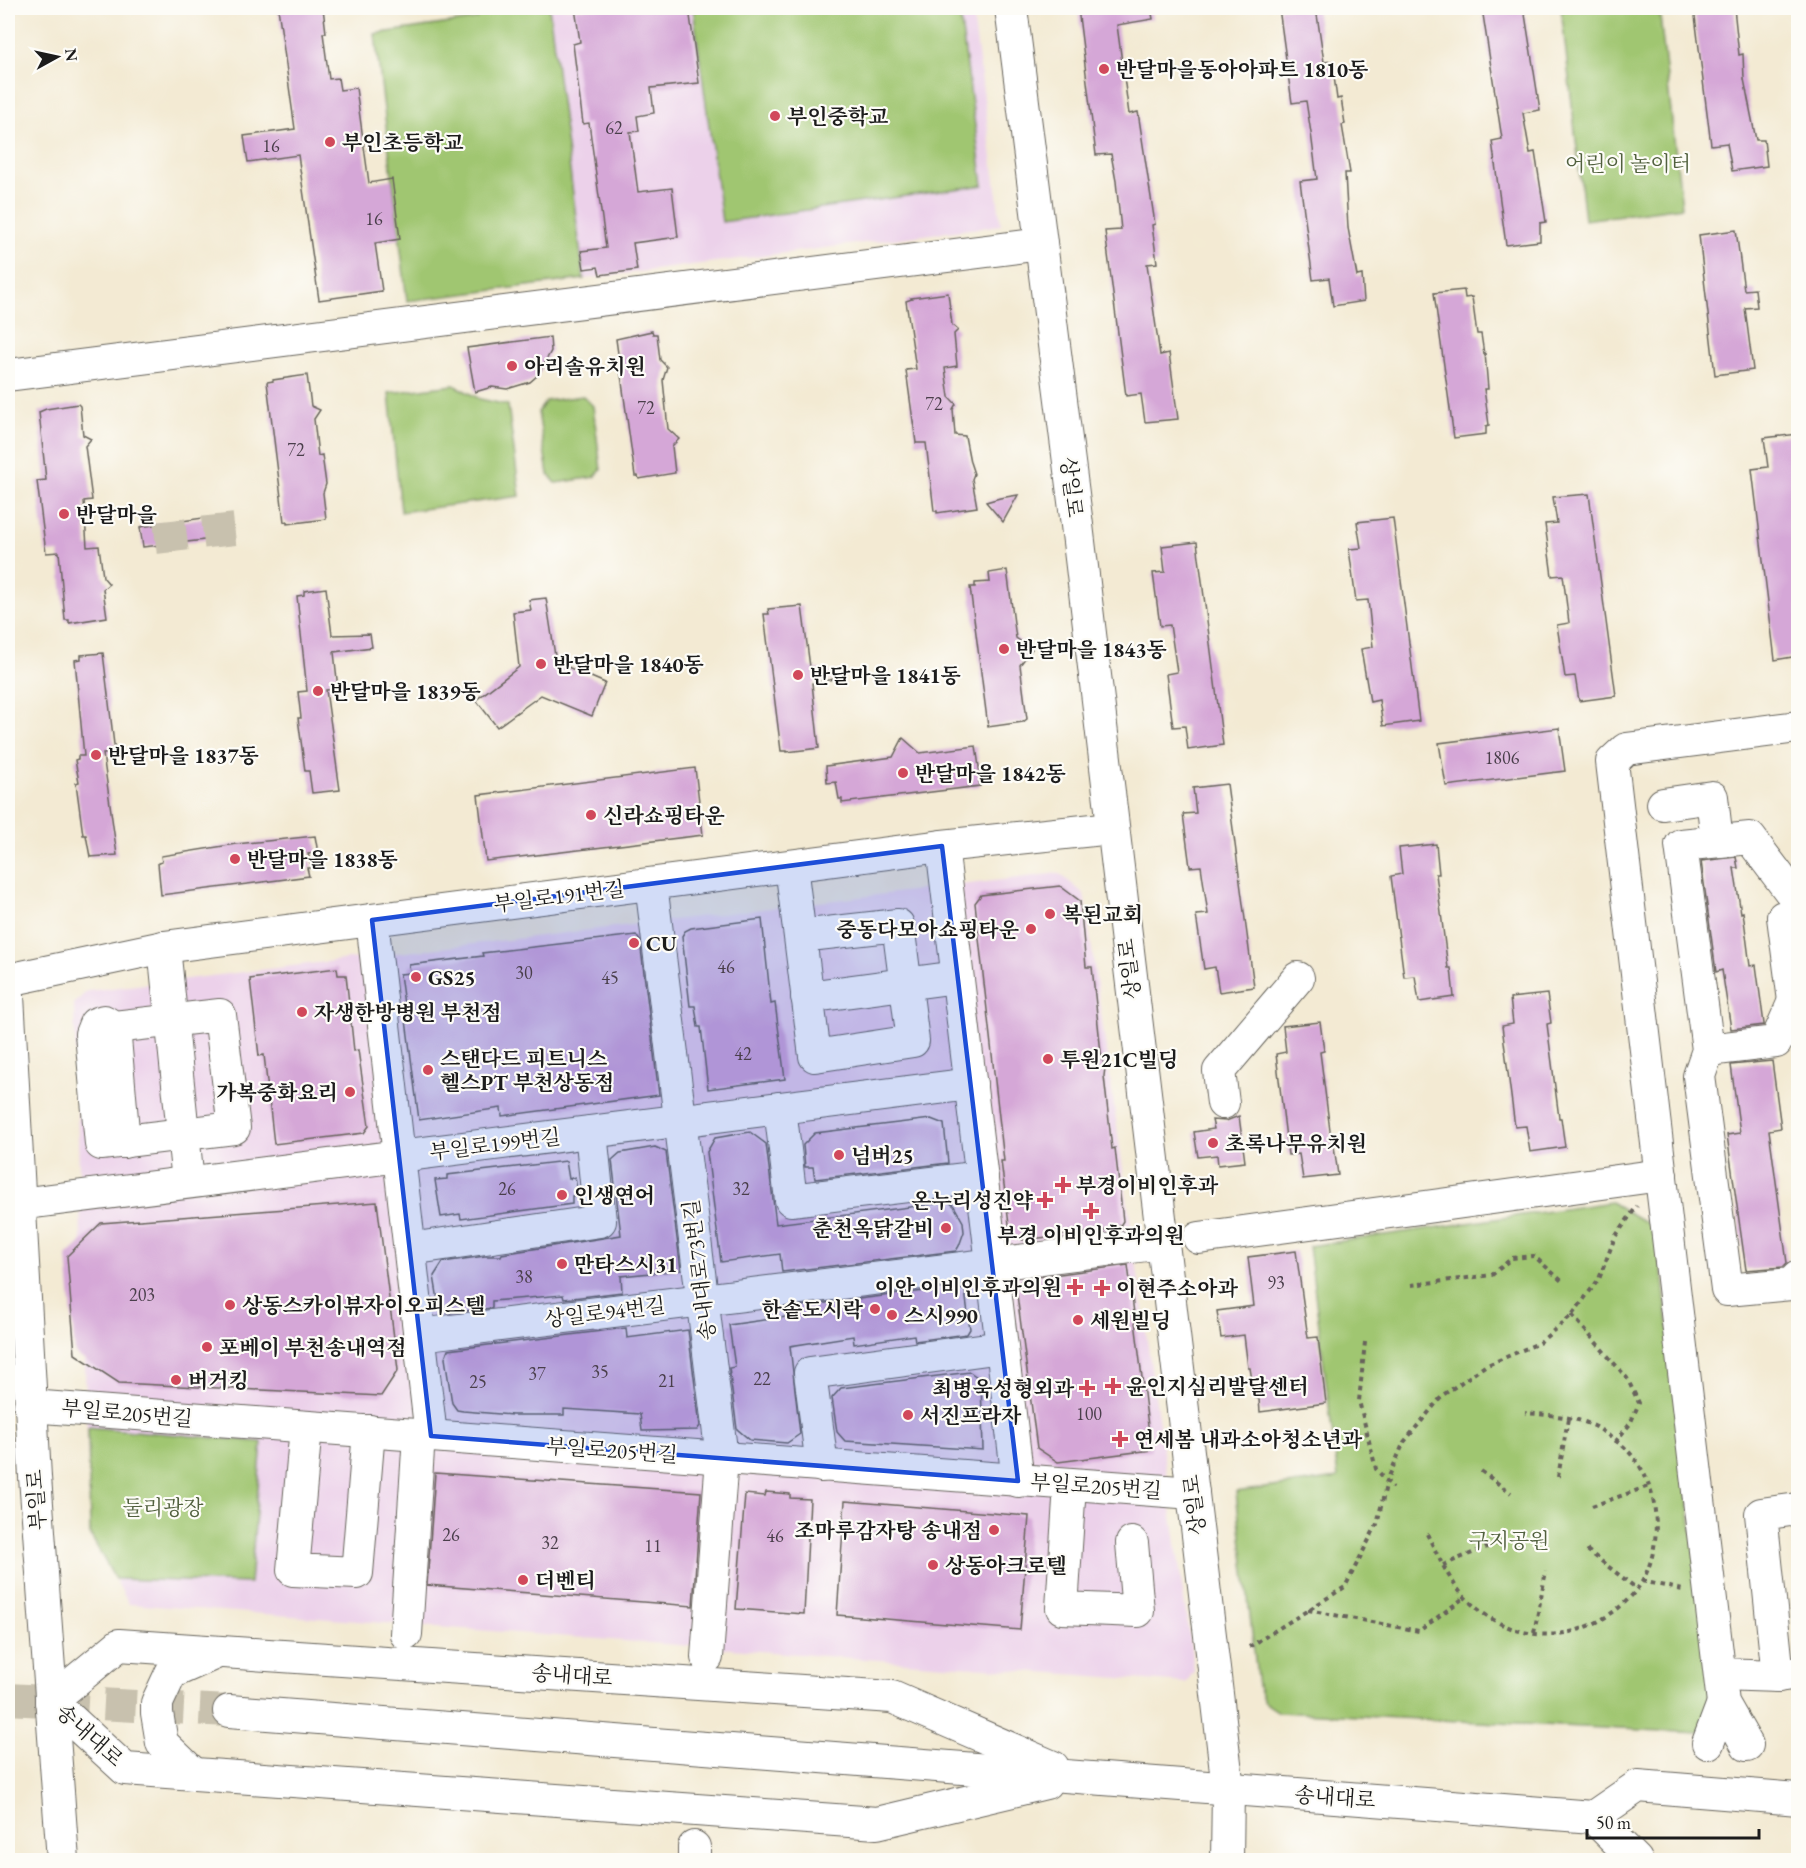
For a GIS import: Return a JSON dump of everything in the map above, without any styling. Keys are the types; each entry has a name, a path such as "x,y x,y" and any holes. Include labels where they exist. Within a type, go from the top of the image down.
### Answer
{"street":[{"name":"상일로","path":"1011,8 1077,525 1228,1789 1227,1860"},
{"path":"8,375 1041,244"},
{"path":"1747,1744 1721,1689 1612,762 1626,749 1798,727"},
{"path":"1663,804 1712,797 1717,841"},
{"name":"부일로191번길","path":"8,980 164,947 942,846 1112,828"},
{"path":"1798,890 1790,891 1750,838 1682,845 1708,1050 1699,1076 1726,1290 1791,1284 1798,1277"},
{"path":"942,846 1018,1481"},
{"path":"791,866 815,1056 913,1041 898,925 800,936"},
{"name":"송내대로73번길","path":"651,884 722,1458 707,1658"},
{"path":"1708,1050 1776,1042 1796,1001 1783,917"},
{"path":"372,920 420,1335 425,1436 406,1635"},
{"path":"164,947 188,1182"},
{"path":"807,997 957,976"},
{"path":"1223,1103 1220,1071 1298,978"},
{"name":"부일로","path":"8,996 19,1204 16,1322 30,1406 63,1860"},
{"path":"220,1015 234,1128 124,1142 114,1027 172,1020 220,1015"},
{"name":"부일로199번길","path":"19,1204 971,1084"},
{"path":"780,1108 791,1200 982,1177"},
{"path":"410,1249 600,1221 591,1132"},
{"path":"1199,1238 1661,1175"},
{"name":"상일로94번길","path":"420,1335 1147,1245"},
{"path":"822,1466 810,1373 1002,1347"},
{"name":"부일로205번길","path":"30,1406 1193,1493"},
{"path":"306,1427 293,1570 357,1573 369,1431"},
{"path":"1070,1485 1062,1608 1138,1611 1132,1543"},
{"path":"1721,1689 1788,1674 1761,1514 1798,1509"},
{"name":"송내대로","path":"119,1645 892,1697 1076,1776 877,1823 125,1769 51,1701 119,1645"},
{"path":"194,1774 162,1743 157,1713 158,1702 171,1673 219,1651"},
{"path":"1708,1743 1721,1689"},
{"name":"송내대로","path":"229,1711 1593,1817"},
{"path":"1636,1860 1593,1817 1638,1786 1798,1799"}],"path":[{"path":"1249,1647 1344,1587 1377,1524 1387,1481 1404,1442 1443,1395 1485,1366 1539,1343 1572,1315 1599,1279 1615,1237 1636,1207"},
{"path":"1411,1285 1492,1275 1512,1258 1534,1256 1563,1282"},
{"path":"1572,1315 1627,1378 1639,1403 1630,1424 1616,1441"},
{"path":"1365,1342 1359,1401 1376,1469 1394,1488"},
{"path":"1427,1534 1443,1565 1465,1597 1486,1617 1519,1632 1554,1635 1589,1627 1620,1608 1642,1581 1655,1546 1656,1510 1645,1475 1623,1446 1593,1425 1525,1413"},
{"path":"1558,1477 1568,1419"},
{"path":"1481,1471 1511,1493"},
{"path":"1592,1506 1648,1486"},
{"path":"1443,1565 1504,1540"},
{"path":"1587,1550 1636,1588"},
{"path":"1534,1633 1546,1571"},
{"path":"1642,1581 1711,1596"},
{"path":"1307,1609 1419,1631 1465,1597"},
{"path":"8,1851 17,1851"}],"highlighted area":[{"path":"942,846 1018,1481 431,1436 372,920"}],"shaded area":[{"name":"부인중학교","path":"549,8 972,8 1001,225 584,279"},
{"path":"1059,873 1084,894 1194,1671 1186,1683 129,1604 90,1534 74,1004 87,991"}],"green space":[{"path":"476,8 549,8 584,279 407,301 375,34 477,19"},
{"path":"693,8 959,8 983,185 722,222"},
{"name":"어린이 놀이터","path":"1561,8 1659,8 1682,207 1585,220"},
{"path":"454,385 480,399 508,405 520,496 401,512 389,393"},
{"path":"583,396 593,406 601,470 595,477 556,483 548,474 538,412 546,401"},
{"name":"구지공원","path":"1611,1202 1657,1229 1712,1701 1700,1733 1279,1712 1264,1702 1258,1686 1236,1492 1338,1478 1309,1246"},
{"name":"둘리광장","path":"88,1427 262,1442 250,1583 115,1579 90,1534"}],"building":[{"name":"부인초등학교","path":"278,8 323,8 326,33 323,33 329,79 338,78 340,90 356,88 369,183 392,179 400,239 375,243 382,291 319,300 298,155 248,162 244,136 295,129"},
{"path":"575,8 689,8 699,83 651,88 654,113 637,116 639,131 630,132 638,192 672,188 678,237 633,243 637,270 600,275 598,267 584,269 581,251 606,248 589,123 583,124 573,44 580,42"},
{"path":"1078,8 1151,8 1153,19 1117,25 1129,114 1138,112 1155,224 1152,225 1157,263 1147,264 1160,355 1169,353 1178,419 1145,422 1141,394 1126,396 1105,231 1121,230 1116,181 1111,154 1096,155"},
{"path":"1279,8 1316,8 1324,62 1332,61 1337,99 1341,98 1345,124 1342,125 1350,173 1345,173 1348,228 1357,276 1362,275 1364,301 1333,306 1329,278 1313,280 1300,181 1317,179 1306,101 1292,103"},
{"path":"1482,8 1524,8 1540,110 1523,113 1530,153 1535,152 1546,222 1540,223 1540,241 1506,245 1492,141 1502,139"},
{"path":"1694,8 1734,8 1739,55 1743,54 1744,79 1756,140 1764,140 1767,166 1732,171 1727,143 1711,145"},
{"path":"1736,230 1744,290 1755,289 1757,307 1745,308 1753,370 1715,375 1699,235"},
{"path":"1464,290 1465,298 1472,297 1477,334 1481,334 1485,353 1488,389 1484,389 1489,425 1486,426 1486,434 1454,438 1434,293"},
{"path":"948,293 952,325 958,330 954,334 957,366 945,368 949,397 956,404 953,409 955,435 965,436 974,474 972,479 977,507 937,513 934,511 926,443 916,443 906,370 916,369 906,301 911,298"},
{"path":"652,331 653,334 657,334 660,360 667,367 663,380 668,429 679,439 672,446 675,473 639,479 635,476 616,339"},
{"path":"550,337 551,351 538,375 530,382 507,389 492,387 475,392 467,348"},
{"path":"307,375 311,406 320,410 314,419 318,456 322,455 326,484 323,493 326,519 287,524 287,521 284,522 267,382"},
{"name":"반달마을","path":"78,404 83,435 91,439 85,446 92,500 84,501 87,547 99,546 103,577 109,584 103,589 107,617 69,623 69,620 65,620 59,552 46,553 37,481 46,480 39,412"},
{"path":"1798,434 1798,461 1793,462 1798,504 1798,656 1775,660 1752,469 1768,467 1764,438"},
{"path":"1589,494 1616,696 1579,701 1575,676 1565,677 1557,625 1569,623 1563,575 1552,576 1545,524 1557,523 1553,497"},
{"path":"1018,495 1003,522 986,502 1000,498"},
{"path":"210,517 213,539 143,547 140,527"},
{"path":"1393,518 1419,721 1383,726 1379,700 1370,702 1361,649 1373,647 1368,600 1356,601 1349,549 1361,548 1357,522"},
{"path":"1197,542 1223,745 1188,750 1185,726 1173,727 1166,674 1177,672 1170,625 1160,626 1153,573 1165,572 1162,546"},
{"name":"반달마을 1843동","path":"1007,570 1016,638 1032,649 1020,665 1027,719 1023,722 988,727 970,587 975,587 975,583 990,582 989,573"},
{"name":"반달마을 1839동","path":"326,588 332,635 370,634 372,647 334,652 338,689 326,690 340,790 312,793 309,771 305,771 298,718 301,718 298,692 307,691 297,596 304,595 304,591"},
{"name":"반달마을 1840동","path":"546,598 556,662 605,683 592,716 541,695 497,727 476,700 519,667 513,612 531,610 529,600"},
{"name":"반달마을 1841동","path":"802,606 810,667 845,677 812,683 819,748 787,752 781,751 764,614 769,614 768,609"},
{"name":"반달마을 1837동","path":"103,653 115,753 103,754 117,855 90,857 86,835 83,835 76,783 79,782 75,760 78,756 84,756 75,660 81,659 81,655"},
{"path":"1559,728 1565,771 1446,786 1439,743"},
{"name":"반달마을 1842동","path":"903,738 920,753 976,746 980,786 842,803 836,782 827,783 826,766 893,757"},
{"name":"신라쇼핑타운","path":"695,768 703,835 486,861 478,795"},
{"path":"1227,784 1254,987 1219,992 1215,967 1204,969 1196,915 1208,914 1201,866 1190,867 1183,814 1196,813 1193,788"},
{"name":"반달마을 1838동","path":"315,836 318,853 308,854 312,868 307,868 309,876 161,895 158,863 162,862 161,856 236,844"},
{"path":"1436,844 1439,874 1436,874 1454,997 1419,1002 1415,976 1404,977 1391,876 1402,874 1399,848"},
{"path":"1736,857 1738,868 1734,868 1741,913 1743,912 1750,966 1756,965 1764,1025 1731,1029 1722,970 1716,972 1701,861"},
{"path":"1060,886 1080,901 1086,967 1092,967 1101,1053 1105,1068 1112,1149 1115,1148 1123,1221 1118,1229 1022,1240 1010,1232 975,903 981,895"},
{"path":"762,919 771,1004 775,1003 785,1079 708,1089 701,1027 698,1027 695,1006 690,1006 682,936 691,928"},
{"path":"636,935 640,941 659,1095 502,1116 501,1108 419,1120 400,974 410,973 409,965 483,956 482,953"},
{"path":"337,968 338,975 346,975 354,1051 358,1050 369,1126 364,1133 274,1144 264,1055 259,1056 250,979"},
{"path":"1547,994 1551,1023 1547,1024 1565,1147 1530,1152 1526,1126 1515,1127 1502,1026 1513,1024 1510,998"},
{"path":"1320,1022 1324,1051 1320,1052 1338,1175 1303,1179 1299,1154 1288,1155 1276,1054 1286,1052 1283,1026"},
{"path":"1772,1061 1781,1128 1769,1130 1787,1263 1783,1267 1746,1270 1727,1135 1740,1133 1731,1065"},
{"path":"1239,1116 1245,1162 1218,1165 1217,1155 1198,1157 1194,1132 1214,1129 1212,1120 1226,1121"},
{"path":"931,1119 944,1124 948,1163 815,1179 813,1167 805,1167 803,1145 815,1133"},
{"path":"750,1132 766,1144 776,1224 949,1202 954,1206 963,1222 964,1232 959,1246 956,1251 782,1272 780,1254 721,1262 707,1152 715,1138"},
{"path":"655,1147 666,1152 681,1270 621,1276 622,1292 564,1299 563,1295 492,1301 492,1308 448,1313 439,1306 434,1276 443,1262 501,1256 621,1235 612,1160 620,1153"},
{"path":"566,1161 569,1179 575,1177 578,1195 572,1196 572,1204 461,1219 460,1214 441,1217 435,1180 447,1179 447,1175"},
{"name":"상동스카이뷰자이오피스텔","path":"377,1202 398,1370 381,1396 119,1383 75,1354 67,1256 101,1223"},
{"path":"1296,1251 1308,1338 1318,1337 1326,1403 1260,1412 1259,1399 1255,1398 1250,1368 1248,1368 1244,1335 1221,1338 1217,1311 1254,1306 1248,1257"},
{"path":"1128,1265 1151,1450 1058,1462 1037,1448 1016,1287 1023,1279"},
{"path":"957,1287 965,1291 970,1329 967,1334 915,1341 914,1335 854,1344 853,1336 790,1346 800,1434 787,1443 750,1440 737,1429 729,1368 735,1367 729,1325 786,1317 785,1308"},
{"path":"626,1328 627,1338 688,1330 700,1426 697,1430 642,1431 640,1414 564,1409 564,1415 512,1415 457,1410 452,1403 445,1358 448,1350"},
{"name":"서진프라자","path":"970,1372 981,1380 983,1450 845,1441 837,1432 832,1398 841,1388"},
{"path":"435,1473 701,1492 693,1606 427,1585"},
{"path":"766,1492 790,1494 790,1498 810,1499 804,1614 736,1609 745,1494 765,1496"},
{"name":"상동아크로텔","path":"845,1501 1029,1516 1020,1630 837,1615"}],"tunnel":[{"path":"155,538 235,529"},
{"path":"8,1699 229,1711"}],"place":[{"name":"반달마을동아아파트 1810동","path":"1104,69"},
{"name":"부인중학교","path":"775,116"},
{"name":"부인초등학교","path":"330,142"},
{"name":"아리솔유치원","path":"512,366"},
{"name":"반달마을","path":"64,514"},
{"name":"반달마을 1843동","path":"1004,649"},
{"name":"반달마을 1840동","path":"541,664"},
{"name":"반달마을 1841동","path":"798,675"},
{"name":"반달마을 1839동","path":"318,691"},
{"name":"반달마을 1837동","path":"96,755"},
{"name":"반달마을 1842동","path":"903,773"},
{"name":"신라쇼핑타운","path":"591,815"},
{"name":"반달마을 1838동","path":"235,859"},
{"name":"복된교회","path":"1050,914"},
{"name":"중동다모아쇼핑타운","path":"1031,929"},
{"name":"CU","path":"634,943"},
{"name":"GS25","path":"416,977"},
{"name":"자생한방병원 부천점","path":"302,1012"},
{"name":"투원21C빌딩","path":"1048,1059"},
{"name":"스탠다드 피트니스 헬스PT 부천상동점","path":"428,1070"},
{"name":"가복중화요리","path":"350,1092"},
{"name":"초록나무유치원","path":"1213,1143"},
{"name":"넘버25","path":"839,1155"},
{"name":"부경이비인후과","path":"1063,1185"},
{"name":"인생연어","path":"562,1195"},
{"name":"온누리성진약","path":"1045,1200"},
{"name":"부경 이비인후과의원","path":"1091,1211"},
{"name":"춘천옥닭갈비","path":"946,1228"},
{"name":"만타스시31","path":"562,1264"},
{"name":"이안 이비인후과의원","path":"1075,1287"},
{"name":"이현주소아과","path":"1102,1288"},
{"name":"상동스카이뷰자이오피스텔","path":"230,1305"},
{"name":"한솥도시락","path":"875,1309"},
{"name":"스시990","path":"892,1315"},
{"name":"세원빌딩","path":"1078,1320"},
{"name":"포베이 부천송내역점","path":"207,1347"},
{"name":"버거킹","path":"176,1380"},
{"name":"윤인지심리발달센터","path":"1113,1386"},
{"name":"최병욱성형외과","path":"1087,1388"},
{"name":"서진프라자","path":"908,1415"},
{"name":"연세봄 내과소아청소년과","path":"1120,1439"},
{"name":"조마루감자탕 송내점","path":"994,1530"},
{"name":"상동아크로텔","path":"933,1565"},
{"name":"더벤티","path":"523,1580"}]}
